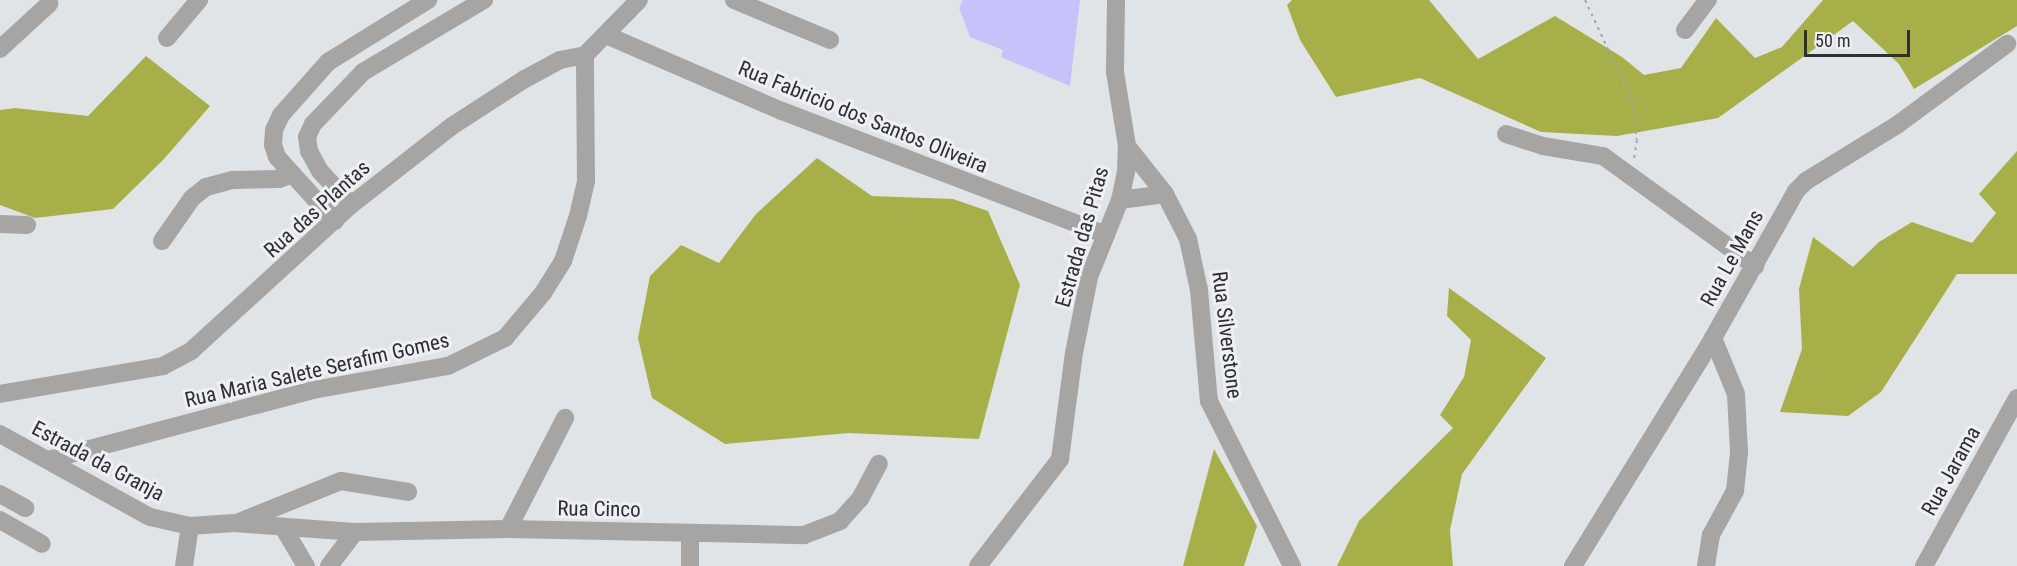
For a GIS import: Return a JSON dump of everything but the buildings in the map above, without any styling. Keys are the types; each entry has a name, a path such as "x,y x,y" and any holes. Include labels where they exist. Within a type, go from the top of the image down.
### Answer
{"street":[{"path":"167,38 199,0"},
{"path":"334,221 292,174 273,145 281,115 328,62 428,0"},
{"path":"351,204 320,171 309,151 307,137 313,124 363,72 484,0"},
{"name":"Rua das Plantas","path":"0,394 163,366 199,344 351,204 452,126 523,80 560,60 585,55 639,0"},
{"path":"734,0 830,40"},
{"name":"Estrada das Pitas","path":"978,566 1060,459 1087,288 1120,201 1127,147 1115,72 1116,0"},
{"path":"1685,30 1708,0"},
{"path":"0,49 45,2"},
{"name":"Rua Fabricio dos Santos Oliveira","path":"606,35 782,111 1106,235"},
{"name":"Rua Le Mans","path":"1573,566 1713,338 1789,202 1806,181 1897,125 2007,44"},
{"name":"Rua Maria Salete Serafim Gomes","path":"48,460 313,390 448,366 505,338 543,292 563,261 578,216 586,181 585,55"},
{"path":"1506,134 1542,146 1593,151 1755,266"},
{"name":"Rua Silverstone","path":"1127,147 1164,194 1195,261 1209,401 1292,566"},
{"path":"162,242 192,198 206,187 233,180 279,179 292,174"},
{"path":"1120,201 1164,194"},
{"path":"0,224 27,225"},
{"path":"1706,566 1712,536 1735,491 1739,461 1736,394 1713,338"},
{"name":"Rua Jarama","path":"1924,566 2017,399"},
{"path":"508,529 566,418"},
{"name":"Estrada da Granja","path":"0,434 150,517 190,526 234,523 284,529"},
{"name":"Rua Cinco","path":"284,529 355,532 508,529 804,535 822,531 840,521 860,499 879,464"},
{"path":"234,523 341,482 408,492"},
{"path":"0,494 25,508"},
{"path":"0,520 42,544"},
{"path":"184,566 190,526"},
{"path":"284,529 306,566"},
{"path":"329,566 355,532"},
{"path":"690,533 690,566"}],"path":[{"path":"1585,0 1632,101 1637,140 1632,179"}],"green space":[{"path":"1292,0 1429,0 1478,59 1555,16 1622,57 1644,75 1681,68 1716,18 1755,58 1782,47 1823,0 2017,0 2017,26 1914,89 1899,64 1853,21 1718,118 1617,136 1541,132 1420,78 1336,97 1300,40 1287,5"},
{"path":"146,56 210,106 164,159 113,209 35,218 0,205 0,110 15,108 88,116"},
{"path":"2017,151 2017,274 1957,274 1881,392 1848,416 1780,412 1802,349 1799,289 1813,237 1853,267 1879,242 1912,222 1972,243 1996,213 1979,194"},
{"path":"817,158 872,196 953,199 988,211 1020,285 979,439 849,433 725,444 652,398 638,338 650,276 681,245 719,263 756,214"},
{"path":"1449,288 1546,358 1462,474 1450,530 1453,566 1337,566 1359,521 1453,428 1440,415 1464,377 1471,340 1447,316"},
{"path":"1214,449 1257,526 1244,566 1183,566"}]}
